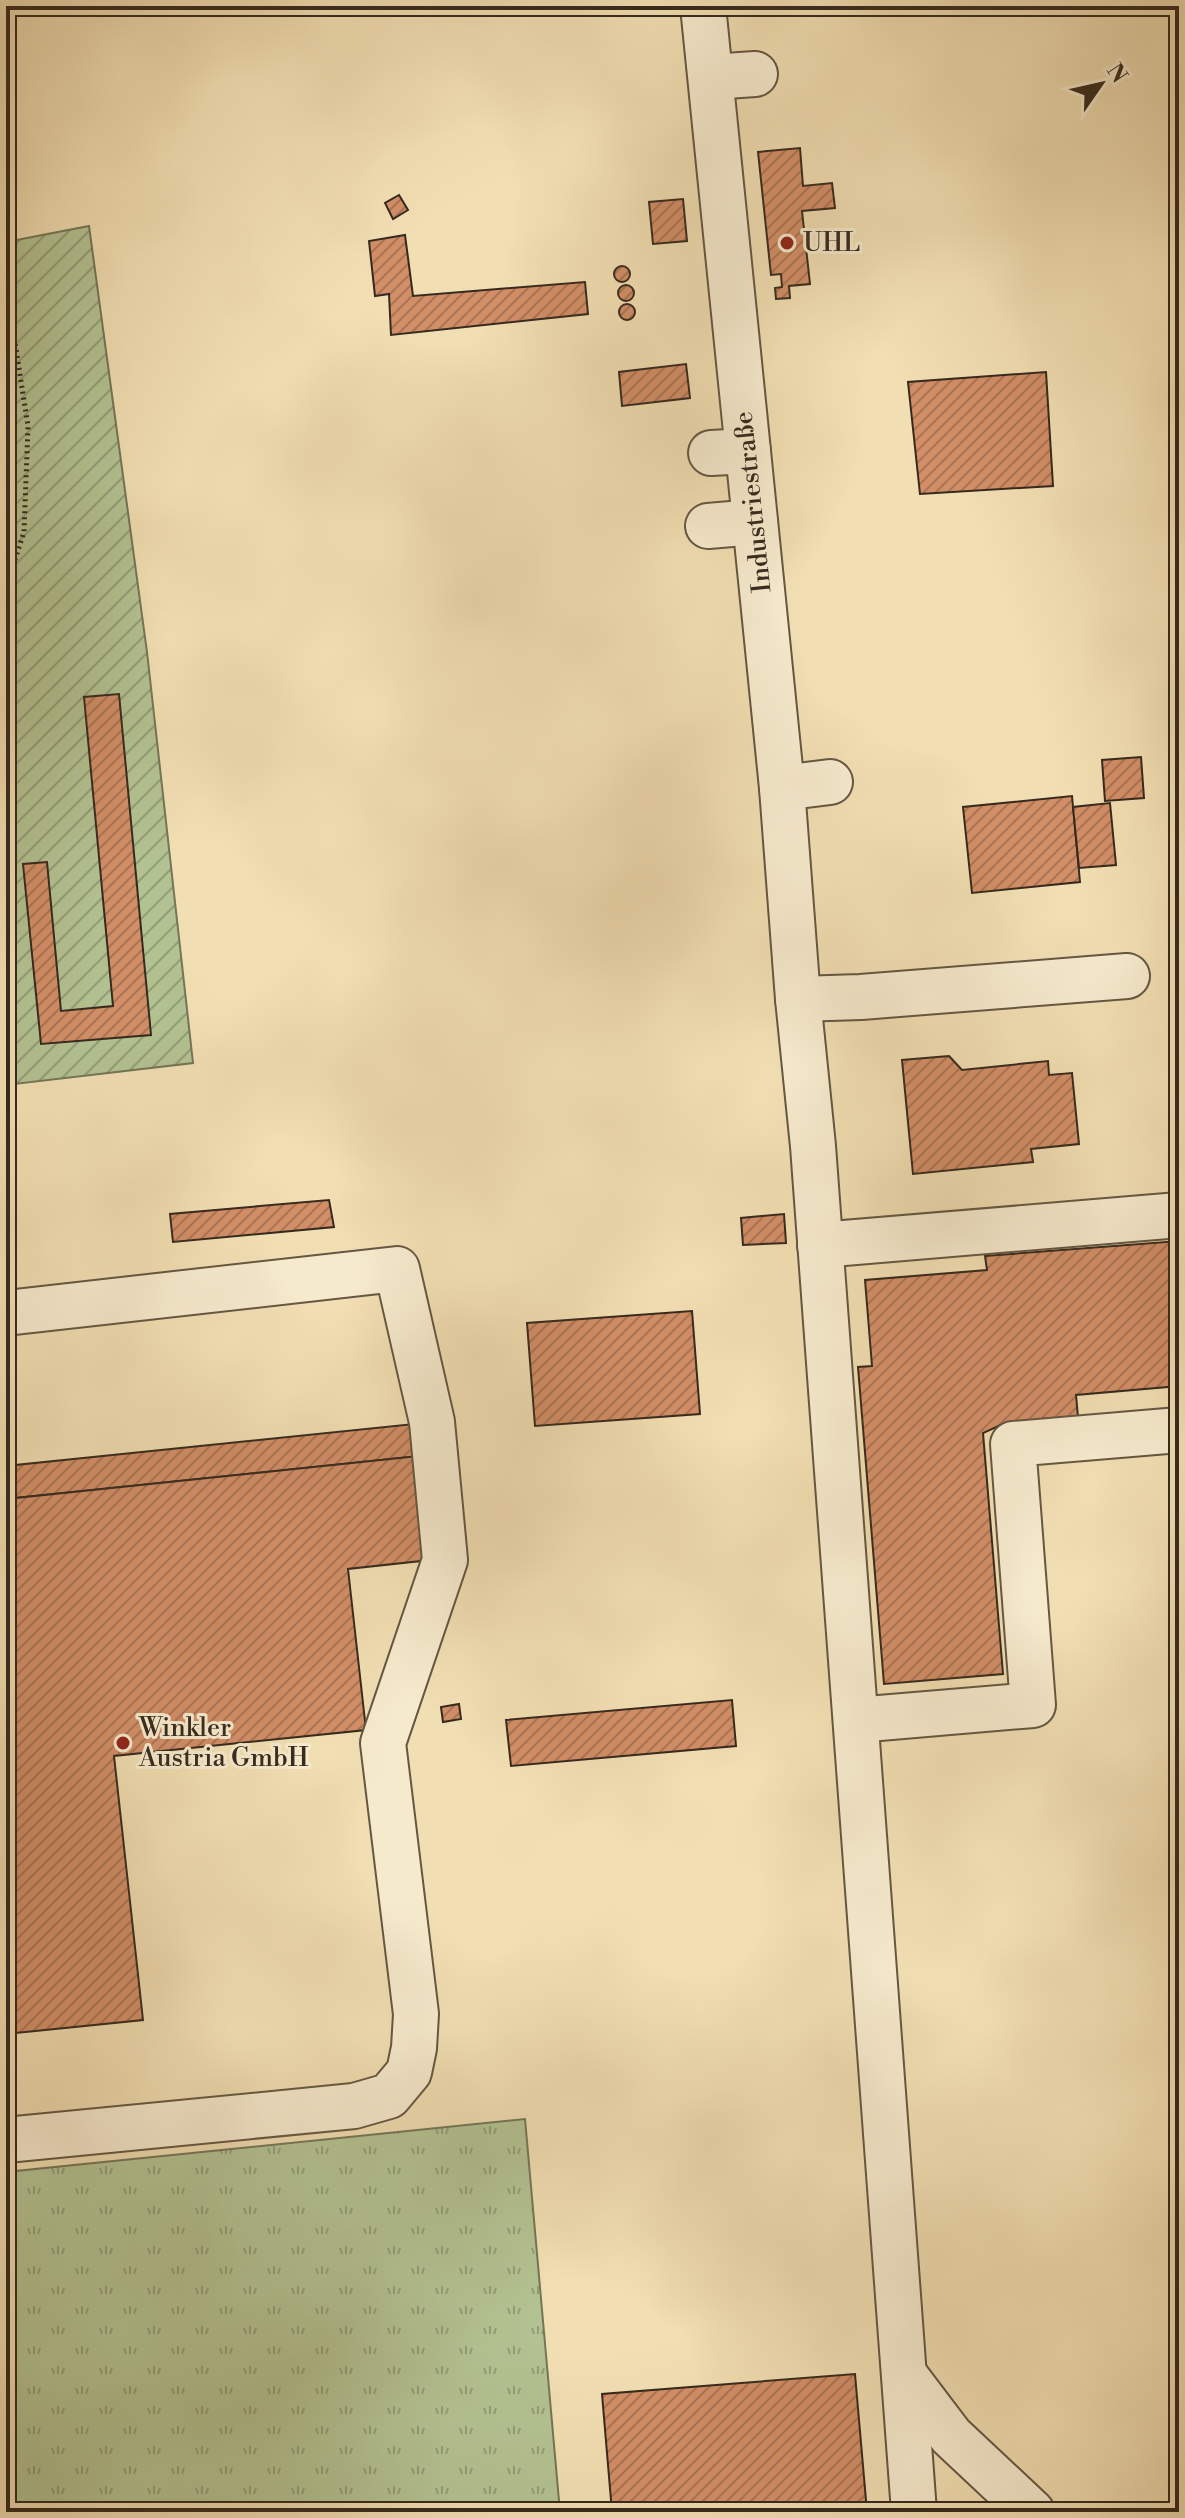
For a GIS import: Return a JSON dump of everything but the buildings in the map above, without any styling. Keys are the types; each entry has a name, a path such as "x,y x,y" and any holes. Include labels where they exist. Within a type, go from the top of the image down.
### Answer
{"street":[{"name":"Industriestraße","path":"703,6 703,92 736,328 755,522 777,587 782,788 820,1245 914,2512"},
{"path":"703,92 755,74"},
{"path":"708,526 755,522"},
{"path":"782,788 830,782"},
{"path":"798,999 1127,976"},
{"path":"820,1245 1179,1215"},
{"path":"6,1313 397,1269 432,1422 445,1560 383,1743 416,2014 409,2072 389,2096 354,2106 6,2140"},
{"path":"856,1720 1033,1705 1013,1444 1179,1430"},
{"path":"904,2374 951,2436 1032,2512"}],"path":[{"path":"6,285 28,426 24,532 6,587"},
{"path":"6,860 9,886"}],"green space":[{"path":"89,226 147,652 193,1063 6,1085 6,242"},
{"path":"525,2119 560,2512 6,2512 6,2172"}],"place":[{"name":"UHL","path":"787,243"},
{"name":"Winkler Austria GmbH","path":"123,1743"}]}
